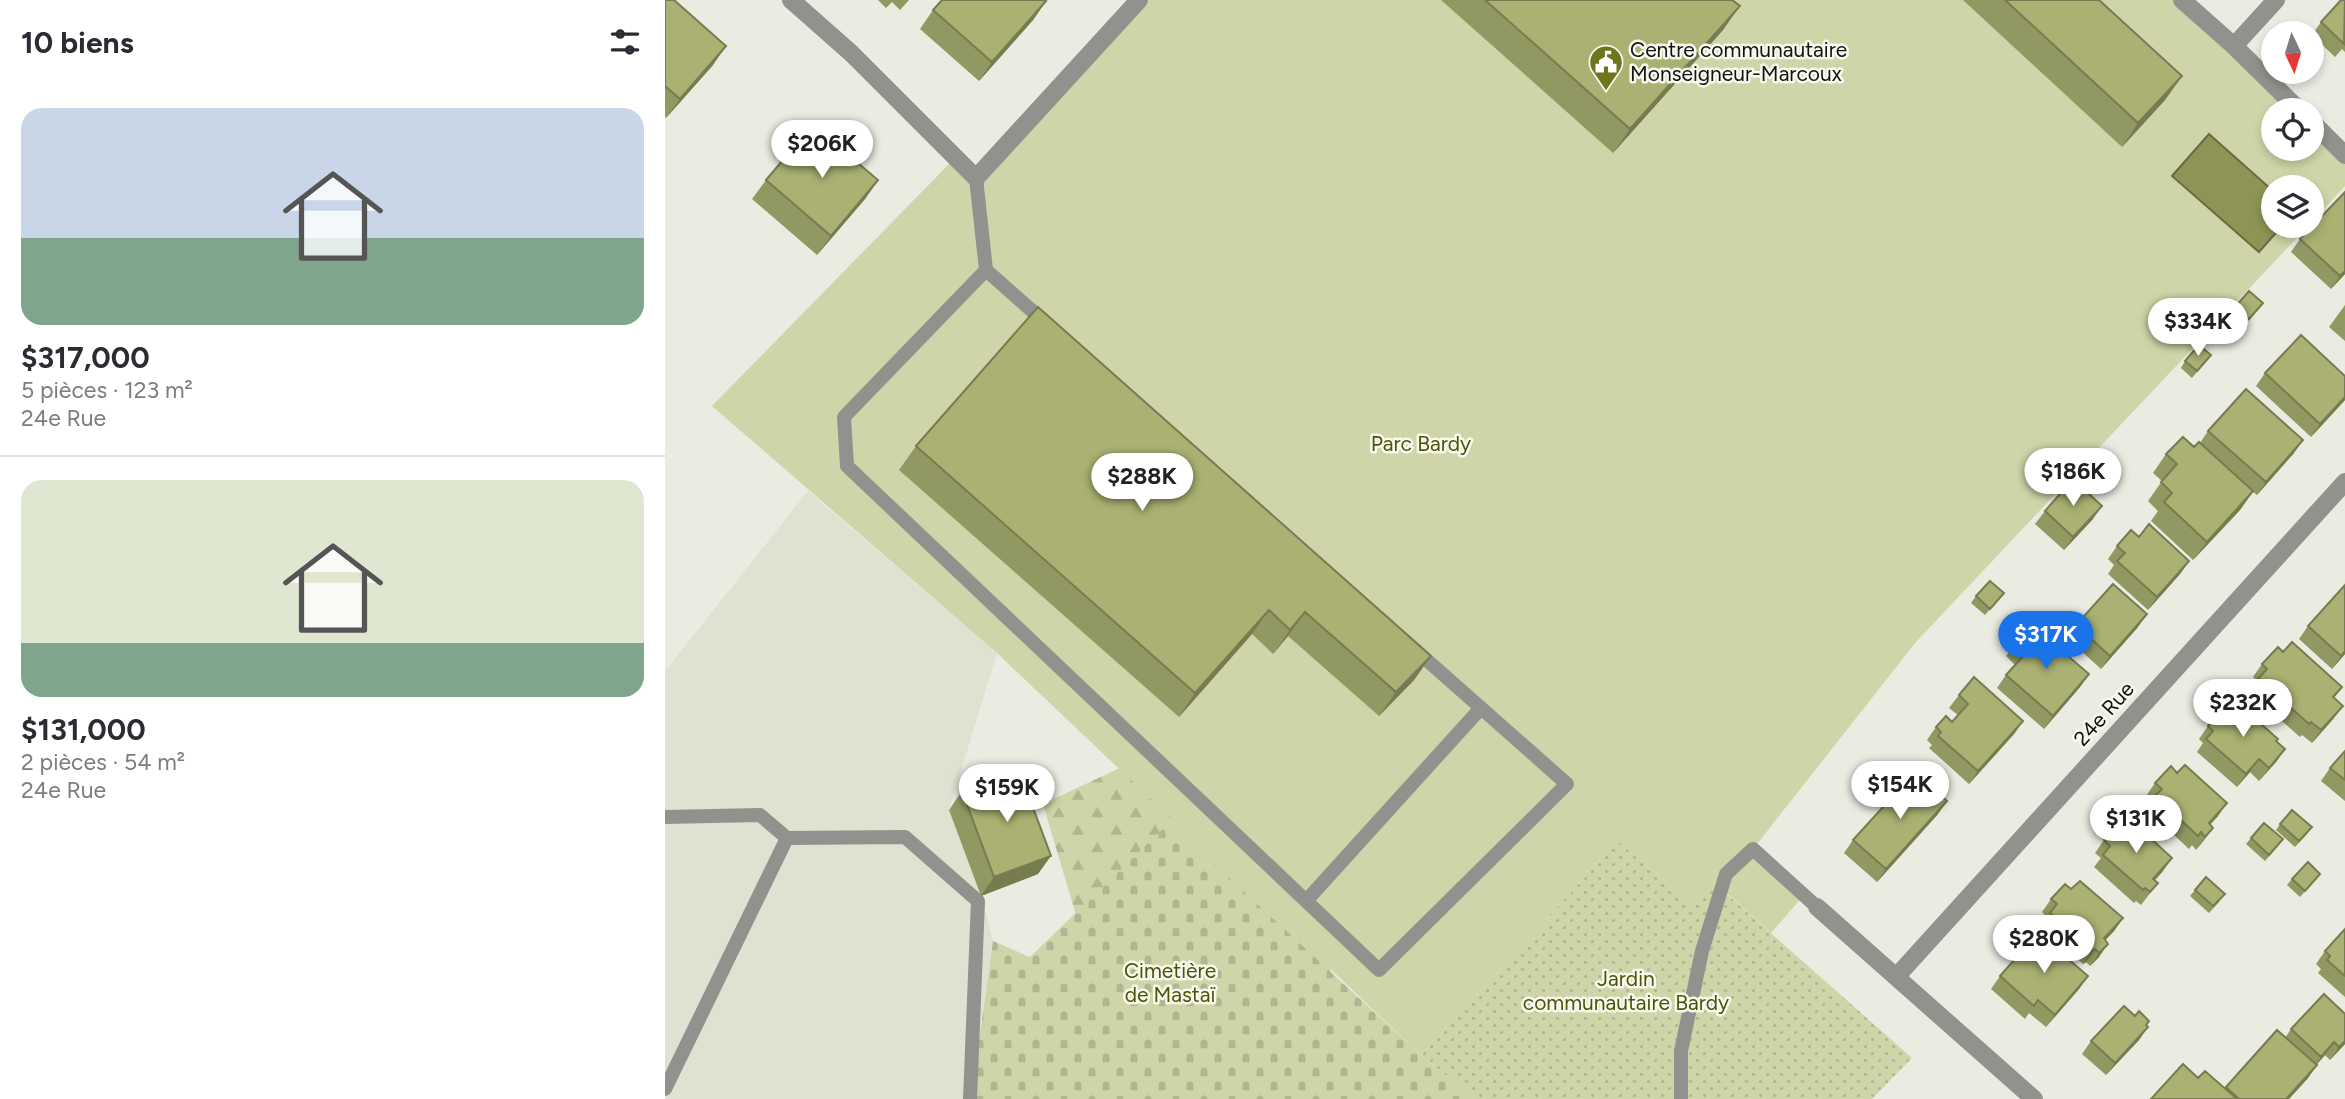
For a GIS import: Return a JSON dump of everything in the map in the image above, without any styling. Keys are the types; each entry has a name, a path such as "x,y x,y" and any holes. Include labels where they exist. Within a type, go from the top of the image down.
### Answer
{"street":[{"path":"791,0 851,53 976,178 1139,0"},
{"path":"2182,0 2287,98"},
{"path":"2234,46 2276,0"},
{"path":"2324,134 2345,155"},
{"name":"24e Rue","path":"1897,976 2345,482"},
{"path":"1817,907 2034,1099"}],"lane":[{"path":"976,178 986,270 1567,784 1379,970 847,466 843,417 986,270"},
{"path":"1306,901 1481,708"},
{"path":"665,817 760,816 787,838 905,836 978,901 970,1099"},
{"path":"665,1088 787,838"},
{"path":"1681,1099 1681,1051 1702,951 1725,874 1753,849 1817,907"}],"shaded area":[{"path":"2209,134 2261,180 2261,238 2271,238 2259,252 2172,176"},
{"path":"808,491 997,653 949,810 981,896 993,941 971,1099 665,1099 665,671"}],"green space":[{"name":"Parc Bardy","path":"1139,0 2182,0 2261,74 2261,84 2271,84 2286,98 2261,98 2261,161 2324,161 2324,134 2345,155 2345,186 2324,209 2324,175 2261,175 2261,238 2297,238 1916,642 1753,849 1804,895 1771,933 1713,881 1692,904 1618,841 1421,1055 997,653 712,406 955,158 976,178"},
{"name":"Cimetière de Mastaï","path":"1141,758 1349,956 1166,1099 982,1099 1083,939 1043,804"},
{"name":"Cimetière de Mastaï","path":"1169,823 1421,1055 1475,1099 971,1099 993,941 1030,957"},
{"name":"Jardin communautaire Bardy","path":"1618,841 1692,904 1712,881 1912,1058 1872,1099 1475,1099 1421,1055"}],"building":[{"path":"665,0 674,0 726,46 680,99 665,86"},
{"path":"942,0 1046,1 992,62 933,10"},
{"name":"Centre communautaire Monseigneur-Marcoux","path":"1485,0 1732,0 1740,6 1630,129"},
{"path":"2005,0 2099,0 2182,76 2138,123"},
{"path":"2341,0 2345,0 2344,44 2324,25 2324,21"},
{"path":"813,125 878,180 831,236 766,180"},
{"path":"2345,192 2345,271 2340,276 2300,239 2324,238 2324,214"},
{"path":"2249,291 2263,303 2249,319 2235,307"},
{"path":"1038,307 1431,656 1396,692 1305,612 1290,630 1269,610 1195,693 916,446"},
{"path":"2301,335 2345,376 2345,397 2320,424 2265,373"},
{"path":"2199,345 2211,355 2197,371 2185,361"},
{"path":"2246,389 2303,440 2266,482 2208,431"},
{"path":"2183,437 2194,447 2199,442 2253,491 2207,542 2164,502 2172,493 2161,482 2177,464 2166,454"},
{"path":"2073,479 2102,506 2073,537 2045,511"},
{"path":"2149,524 2189,561 2157,597 2117,561 2125,553 2117,546 2131,530 2139,537"},
{"path":"1990,581 2004,593 1990,609 1976,596"},
{"path":"2113,584 2147,614 2110,656 2076,625"},
{"path":"2345,585 2345,651 2341,656 2308,626"},
{"path":"2032,625 2089,674 2053,716 2006,675 2026,653 2015,643"},
{"path":"2292,642 2342,687 2333,697 2343,706 2321,730 2311,722 2309,724 2258,679 2267,669 2262,664 2278,647 2283,652"},
{"path":"1974,677 2023,721 1978,771 1938,736 1941,732 1936,727 1946,716 1952,722 1968,704 1959,695"},
{"path":"2237,703 2278,739 2276,741 2285,749 2269,768 2259,759 2246,774 2206,739 2213,731 2208,726 2225,706 2230,711"},
{"path":"2345,751 2345,780 2330,768"},
{"path":"2185,765 2227,803 2209,823 2213,828 2205,837 2201,832 2198,836 2155,796 2162,789 2155,783 2171,766 2177,773"},
{"path":"1019,770 1051,856 994,877 962,791"},
{"path":"1915,772 1947,801 1886,869 1853,840"},
{"path":"2292,810 2312,827 2299,841 2280,824"},
{"path":"2133,822 2172,858 2153,879 2158,883 2150,892 2145,888 2143,890 2103,855 2110,846 2104,840 2117,825 2125,831"},
{"path":"2264,823 2283,839 2269,855 2251,838"},
{"path":"2308,862 2320,874 2305,891 2292,879"},
{"path":"2206,877 2225,894 2213,906 2195,890"},
{"path":"2080,881 2123,918 2104,938 2108,944 2099,953 2095,949 2092,951 2050,913 2057,904 2051,899 2065,884 2071,889"},
{"path":"2345,929 2345,976 2327,960 2330,956 2325,951"},
{"path":"2038,933 2088,976 2055,1015 2038,1000 2034,1006 2000,976"},
{"path":"2324,994 2345,1014 2345,1041 2339,1047 2334,1042 2321,1057 2291,1029"},
{"path":"2124,1006 2135,1016 2139,1011 2149,1021 2146,1025 2148,1027 2115,1063 2091,1041"},
{"path":"2277,1030 2317,1065 2286,1099 2239,1099 2226,1087"},
{"path":"2183,1064 2198,1078 2205,1071 2237,1099 2151,1099"}],"place":[{"name":"Centre communautaire Monseigneur-Marcoux","path":"1606,92"}]}
